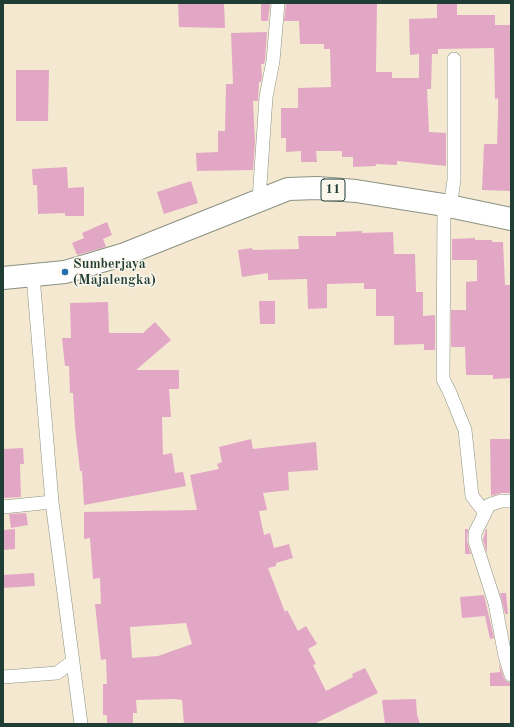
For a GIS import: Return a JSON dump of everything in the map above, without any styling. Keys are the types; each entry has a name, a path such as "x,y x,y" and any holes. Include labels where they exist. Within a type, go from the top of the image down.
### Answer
{"highway":[{"name":"11","path":"3,278 65,272 125,254 259,200 288,190 317,188 356,191 447,206 511,219"}],"street":[{"path":"259,200 266,97 273,60 278,3"},
{"path":"454,59 454,180 447,206 443,379 456,406 465,430 472,496 485,513"},
{"path":"33,276 52,502 81,724"},
{"path":"511,501 501,501 489,505 475,533 475,541 495,603 505,656 511,675"},
{"path":"3,507 52,502"},
{"path":"3,677 57,673 73,661"}],"building":[{"path":"178,3 224,3 225,28 179,27"},
{"path":"261,3 270,3 268,21 261,21"},
{"path":"286,3 377,3 376,72 392,72 392,78 419,78 419,54 410,55 409,19 437,18 437,3 457,3 457,15 495,15 495,25 511,25 511,191 482,190 484,144 497,144 498,98 495,99 494,48 438,49 438,54 432,54 431,89 427,89 429,132 446,133 446,166 397,161 397,165 376,164 376,166 353,167 353,157 342,157 342,151 316,151 317,162 301,162 301,151 286,152 286,138 281,138 281,108 298,108 298,88 331,87 330,49 324,49 324,44 300,44 299,21 284,21"},
{"path":"267,32 265,60 264,64 261,64 262,77 261,82 259,82 258,101 253,101 255,142 253,170 197,171 196,153 218,152 218,131 225,131 226,84 233,84 231,33"},
{"path":"16,70 49,70 48,121 16,121"},
{"path":"67,167 68,188 84,187 84,216 65,216 65,213 38,214 37,185 33,185 32,169"},
{"path":"191,181 198,203 164,214 157,192"},
{"path":"107,222 112,235 103,239 106,247 77,255 72,243 84,238 82,233"},
{"path":"362,231 362,233 393,232 394,254 415,254 416,292 423,292 423,316 435,315 435,350 424,350 424,344 394,345 394,316 376,316 376,289 364,289 364,283 327,284 327,308 308,309 307,279 268,280 268,273 242,277 238,250 252,248 253,250 299,249 298,236 336,236 336,232"},
{"path":"475,238 475,240 492,240 492,242 503,242 505,285 511,285 511,378 493,379 493,375 466,375 465,347 451,347 451,310 466,310 466,282 477,281 477,260 452,260 452,239"},
{"path":"259,301 275,301 275,324 260,324"},
{"path":"108,302 109,333 143,333 155,322 171,340 136,370 179,370 179,389 169,389 171,417 162,417 163,455 172,453 175,473 183,472 186,486 84,505 82,471 80,471 75,427 73,393 70,393 69,366 65,366 62,338 71,338 70,303"},
{"path":"251,439 253,449 316,442 318,470 288,472 289,490 263,493 267,510 259,511 264,535 270,533 274,548 289,544 293,558 276,563 276,566 268,568 285,612 287,610 298,631 306,626 317,644 308,649 316,664 313,665 326,691 353,677 352,674 365,668 378,693 314,724 184,724 182,700 174,699 136,700 137,713 133,713 133,724 107,724 107,715 103,715 103,684 107,684 106,659 101,660 95,604 101,604 100,578 93,579 90,538 84,539 84,512 197,510 190,475 219,469 217,464 222,462 219,447","holes":["186,623 192,644 158,656 132,658 130,627"]},
{"path":"490,439 511,439 511,493 501,493 491,496"},
{"path":"23,448 24,464 20,464 21,497 3,498 3,449"},
{"path":"26,513 28,525 11,528 9,514"},
{"path":"15,529 15,549 3,550 3,530"},
{"path":"465,529 468,529 467,541 471,554 465,554"},
{"path":"487,529 487,553 483,540"},
{"path":"34,573 35,586 3,588 3,575"},
{"path":"500,593 506,593 508,614 505,614"},
{"path":"484,595 494,638 490,639 485,616 462,618 460,597"},
{"path":"499,663 504,678 506,681 511,683 511,686 490,686 490,673 500,672"},
{"path":"416,699 417,715 420,724 385,724 382,700"}],"place":[{"name":"Sumberjaya (Majalengka)","path":"65,272"}]}
